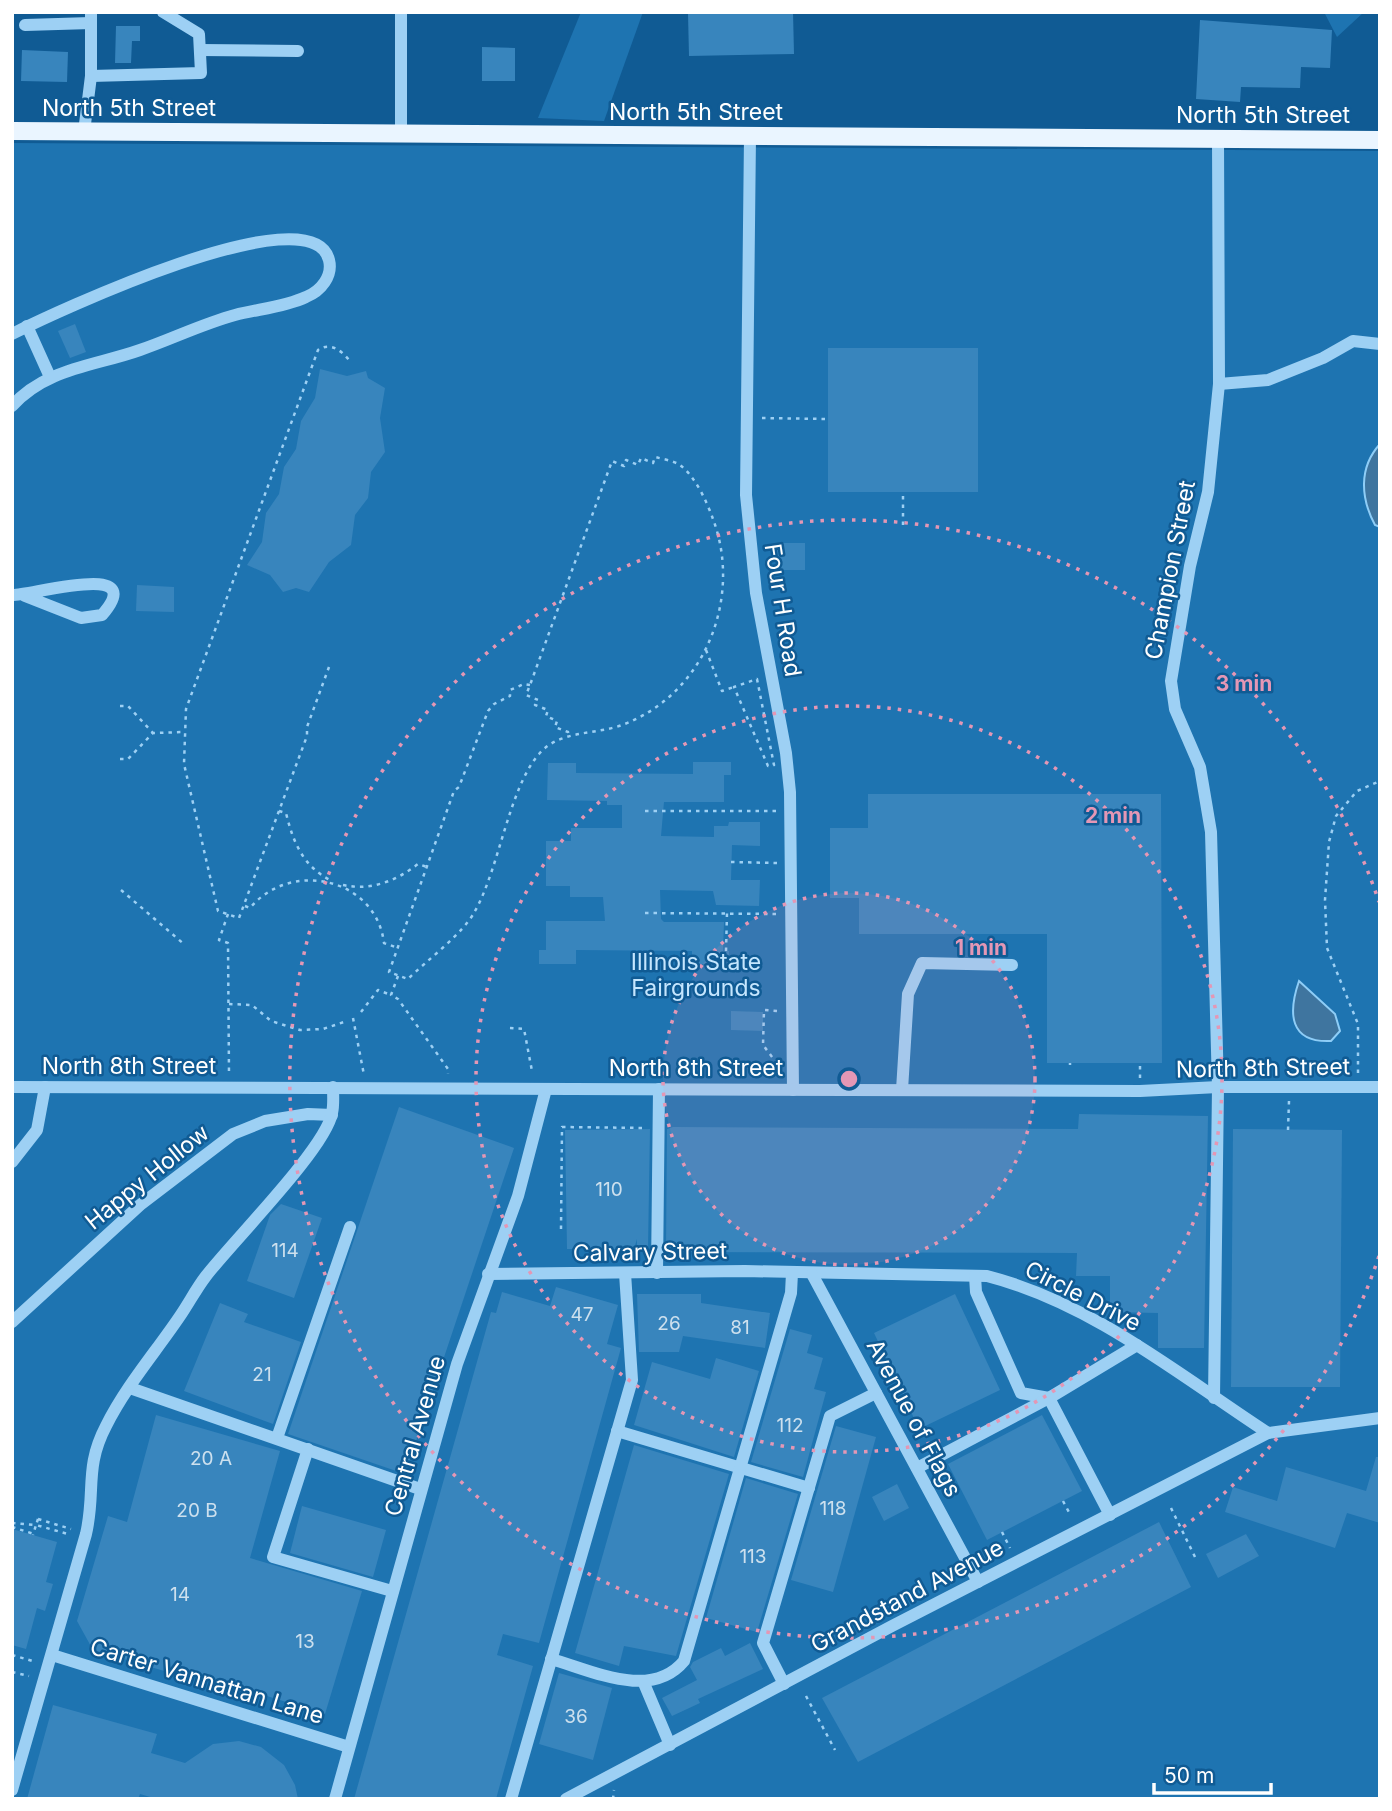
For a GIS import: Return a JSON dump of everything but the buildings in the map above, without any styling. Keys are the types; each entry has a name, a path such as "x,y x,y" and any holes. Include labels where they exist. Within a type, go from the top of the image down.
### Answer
{"main road":[{"name":"North 5th Street","path":"12,131 1380,140"}],"street":[{"path":"91,76 201,73 199,34 163,12"},
{"path":"401,12 401,134"},
{"path":"25,25 91,18 91,76 84,132"},
{"path":"200,50 298,51"},
{"name":"Four H Road","path":"750,136 746,495 755,593 788,762 793,1090"},
{"name":"Champion Street","path":"1214,1398 1219,1087 1210,820 1200,767 1175,709 1171,681 1190,566 1208,492 1219,384 1218,139"},
{"path":"12,334 116,287 222,251 287,237 305,239 326,252 329,273 324,284 306,297 232,316 136,352 50,377 24,393 12,406"},
{"path":"27,326 50,377"},
{"path":"1219,384 1268,380 1323,358 1353,341 1380,344"},
{"path":"90,581 106,584 111,590 112,599 102,615 81,618 19,596 90,581"},
{"path":"902,1090 908,994 922,963 1012,965"},
{"name":"North 8th Street","path":"12,1087 1140,1091 1219,1087 1380,1087"},
{"path":"12,1162 37,1130 45,1087"},
{"path":"12,1790 90,1516 93,1453 107,1423 205,1278 306,1157 332,1115 333,1087"},
{"name":"Central Avenue","path":"335,1799 420,1489 488,1275 517,1196 546,1089"},
{"path":"657,1273 659,1090"},
{"name":"Happy Hollow","path":"12,1322 140,1205 233,1133 265,1121 308,1114 332,1115"},
{"path":"277,1438 350,1227"},
{"path":"511,1799 632,1380 625,1273"},
{"path":"551,1659 634,1683 672,1671 684,1661 792,1293 792,1273"},
{"name":"Circle Drive","path":"812,1274 987,1276 1032,1289 1137,1345 1268,1433"},
{"name":"Calvary Street","path":"488,1275 812,1274"},
{"name":"Avenue of Flags","path":"812,1274 978,1582"},
{"path":"975,1276 975,1292 1021,1393 1049,1398"},
{"path":"916,1468 1049,1398 1137,1345"},
{"path":"130,1388 420,1489"},
{"path":"784,1684 763,1643 831,1416 876,1393"},
{"path":"1049,1398 1110,1515"},
{"name":"Grandstand Avenue","path":"566,1799 1268,1433 1380,1418"},
{"path":"617,1431 809,1488"},
{"path":"308,1449 273,1557 392,1591"},
{"name":"Carter Vannattan Lane","path":"52,1655 349,1747"},
{"path":"643,1681 670,1745"}],"path":[{"path":"329,667 239,918 218,911 184,764 184,732 190,696 318,350 331,346 342,351 349,359"},
{"path":"759,418 829,419"},
{"path":"530,685 524,684 510,690 510,696 494,704 488,711 459,788 454,791 389,972 408,979 472,916 532,762 545,747 569,736 622,725 652,709 683,683 706,650 720,610 724,576 719,536 705,502 679,464 655,457 653,463 641,458 638,465 626,460 624,466 612,461 530,685 526,695 538,700 535,705 548,710 545,716 557,720 555,727 568,732 569,736"},
{"path":"903,492 903,525"},
{"path":"706,650 722,691 757,679 774,765 768,766 734,687"},
{"path":"120,706 128,706 153,733"},
{"path":"120,759 128,759 153,733 184,732"},
{"path":"1359,1087 1357,1024 1327,948 1325,900 1329,842 1336,816 1357,791 1380,781"},
{"path":"279,811 286,813 291,836 301,856 317,872 340,884 370,909 381,930 384,943 398,948"},
{"path":"645,811 781,811"},
{"path":"732,862 790,863"},
{"path":"244,905 250,908 270,891 296,880 316,879 370,887 400,878 418,864 427,867"},
{"path":"121,890 185,944"},
{"path":"645,913 776,914"},
{"path":"228,914 219,940 228,943 229,1075"},
{"path":"726,951 727,914"},
{"path":"391,995 398,976"},
{"path":"361,1012 378,990 398,999 447,1069 448,1077"},
{"path":"229,1004 252,1005 271,1021 300,1030 323,1029 344,1022"},
{"path":"778,1010 764,1010 763,1045 779,1066"},
{"path":"353,1018 364,1075"},
{"path":"510,1028 524,1029 532,1071"},
{"path":"1140,1063 1140,1081"},
{"path":"1288,1130 1289,1087"},
{"path":"561,1229 562,1127 659,1128"},
{"path":"1063,1501 1071,1516"},
{"path":"1171,1508 1195,1559"},
{"path":"12,1525 33,1534 38,1519 71,1529"},
{"path":"12,1525 36,1525 68,1534"},
{"path":"1002,1532 1010,1548"},
{"path":"12,1655 32,1661"},
{"path":"12,1672 36,1678"},
{"path":"806,1696 835,1750"}],"green space":[{"path":"581,12 643,12 604,121 538,118"},
{"path":"1324,12 1364,12 1337,37"},
{"name":"Illinois State Fairgrounds","path":"12,143 1380,151 1380,1799 12,1799"}],"shaded area":[{"path":"1380,444 1380,527 1375,525 1370,515 1364,484 1368,463"},
{"path":"1299,981 1335,1014 1340,1031 1331,1041 1307,1037 1295,1024 1293,1004"}]}
